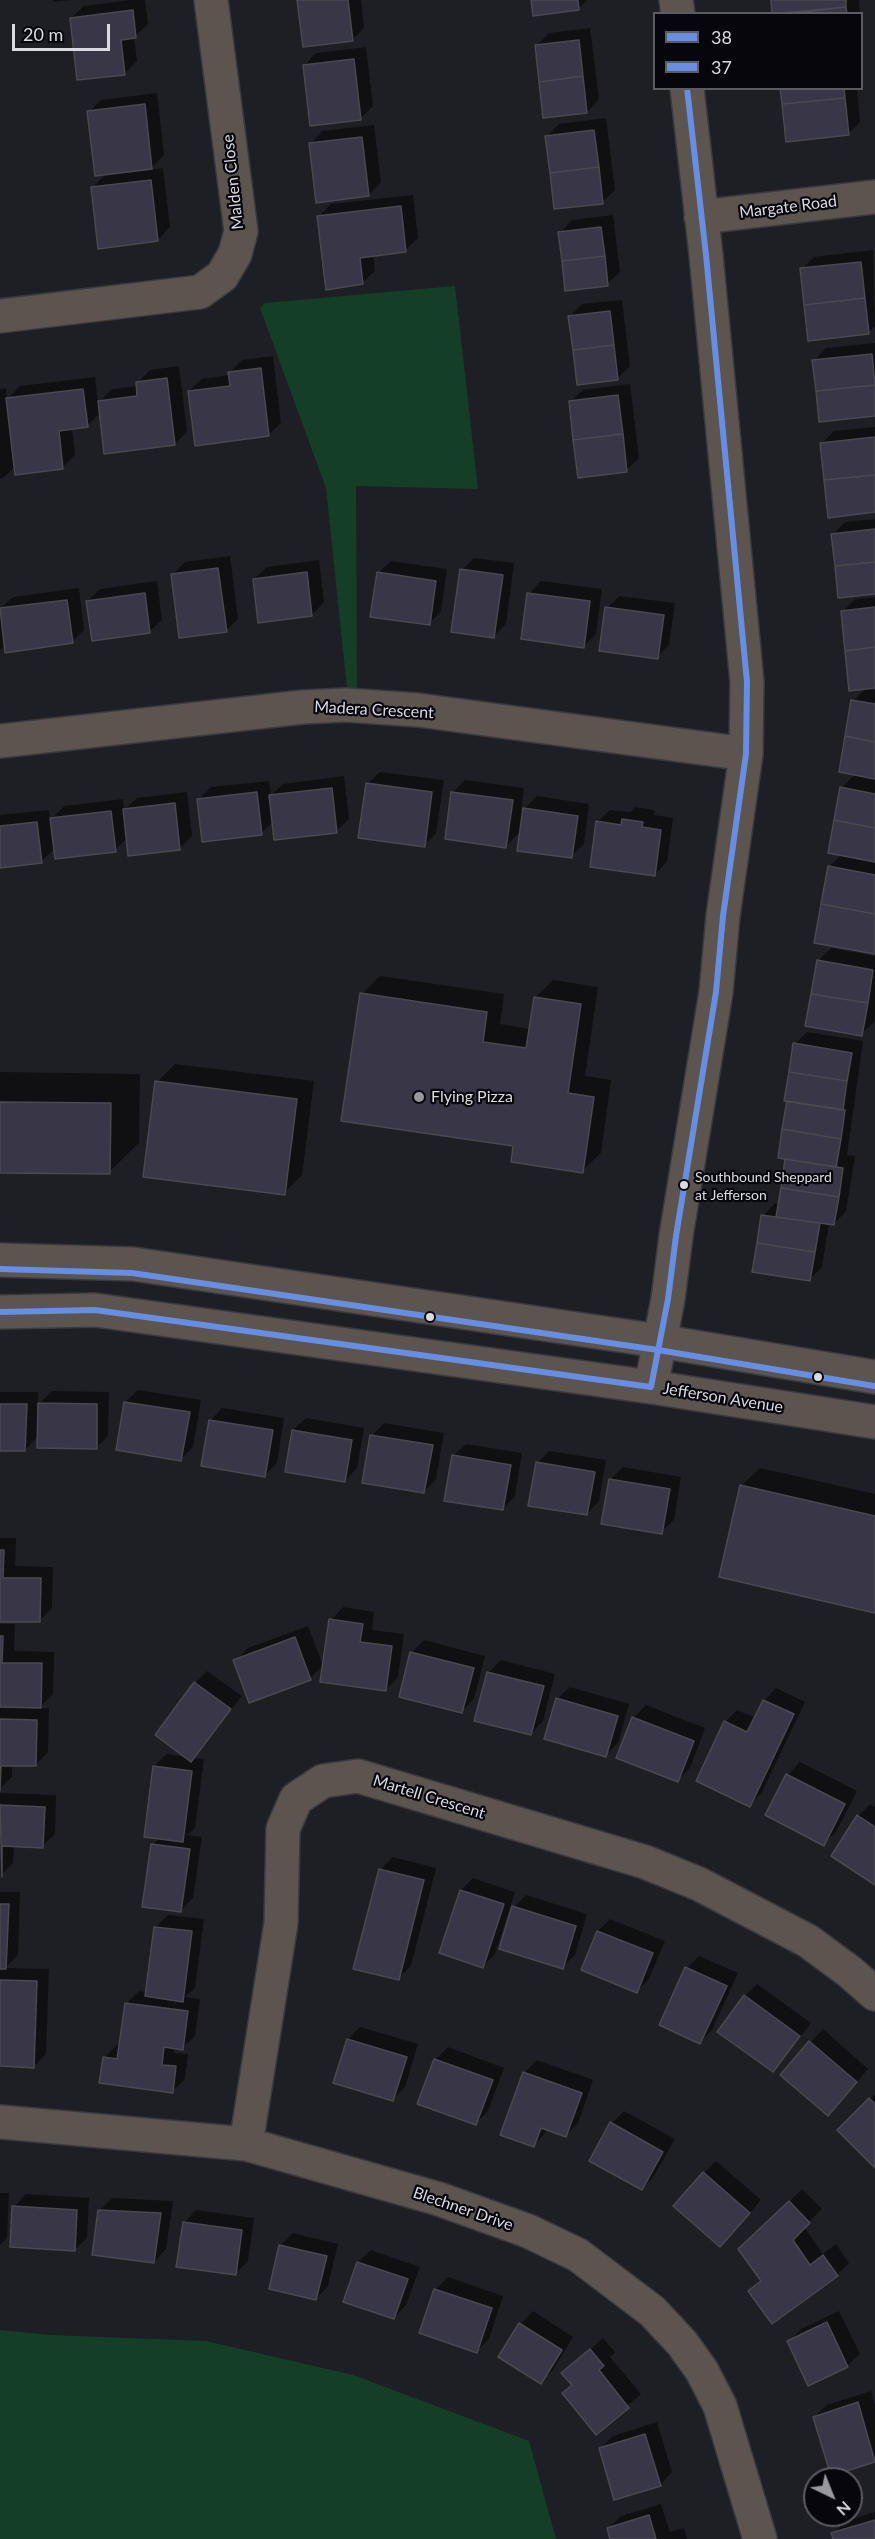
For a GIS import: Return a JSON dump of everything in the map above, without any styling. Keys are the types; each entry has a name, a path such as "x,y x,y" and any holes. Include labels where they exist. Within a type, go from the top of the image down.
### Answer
{"street":[{"name":"Malden Close","path":"0,316 200,292 222,276 236,254 241,231 211,0"},
{"path":"651,1387 716,992 723,916 746,754 747,682 706,255 687,90"},
{"name":"Margate Road","path":"701,217 875,197"},
{"name":"Madera Crescent","path":"0,741 303,707 346,705 418,710 746,754"},
{"path":"0,1260 133,1264 659,1341 875,1377"},
{"name":"Jefferson Avenue","path":"0,1312 94,1310 651,1387 875,1422"},
{"name":"Martell Crescent","path":"246,2144 281,1923 283,1829 296,1799 323,1781 358,1776 645,1862 699,1884 808,1941 875,1994"},
{"name":"Blechner Drive","path":"0,2122 246,2144 439,2199 528,2231 578,2256 629,2291 652,2311 682,2343 702,2371 720,2406 760,2539"}],"green space":[{"path":"455,286 478,489 356,486 357,689 347,688 326,488 260,308 265,303"},
{"path":"0,2330 50,2335 206,2341 353,2375 529,2441 556,2539 0,2539"}],"building":[{"path":"297,0 348,0 353,41 303,47"},
{"path":"531,0 578,0 579,10 533,16"},
{"path":"771,0 846,0 846,7 772,12"},
{"path":"846,7 847,12 805,12"},
{"path":"133,10 136,38 121,40 125,75 77,80 70,18"},
{"path":"579,40 583,76 539,82 535,45"},
{"path":"354,59 361,120 310,126 303,65"},
{"path":"583,76 587,113 543,118 539,82"},
{"path":"780,90 844,90 845,98 782,104"},
{"path":"845,98 849,135 786,142 782,104"},
{"path":"145,104 152,169 95,176 87,111"},
{"path":"594,130 599,167 550,173 545,136"},
{"path":"362,137 369,196 316,203 309,143"},
{"path":"599,167 603,204 554,209 550,173"},
{"path":"151,180 158,241 98,249 91,187"},
{"path":"401,206 406,252 360,258 363,284 326,290 317,216"},
{"path":"601,227 605,256 562,261 558,232"},
{"path":"605,256 608,286 565,291 562,261"},
{"path":"861,262 865,298 804,305 800,268"},
{"path":"865,298 869,334 808,341 804,305"},
{"path":"610,311 614,345 573,350 568,316"},
{"path":"614,345 618,380 577,385 573,350"},
{"path":"872,354 875,385 816,391 812,360"},
{"path":"261,368 269,436 195,446 188,391 230,386 228,372"},
{"path":"167,378 175,445 104,454 98,401 137,396 136,382"},
{"path":"875,385 875,416 819,422 816,391"},
{"path":"83,389 88,427 59,431 63,469 15,475 6,398"},
{"path":"618,395 623,434 573,440 569,401"},
{"path":"623,434 627,472 578,478 573,440"},
{"path":"875,437 875,475 824,480 820,443"},
{"path":"875,475 875,512 828,518 824,480"},
{"path":"875,529 875,562 835,566 831,534"},
{"path":"875,562 875,594 838,598 835,566"},
{"path":"218,568 227,632 179,638 171,574"},
{"path":"460,569 503,575 494,638 451,632"},
{"path":"307,572 312,616 258,623 253,579"},
{"path":"377,572 436,581 430,625 370,617"},
{"path":"145,593 150,633 92,641 86,601"},
{"path":"527,593 590,601 584,648 521,639"},
{"path":"67,600 73,643 5,653 0,608"},
{"path":"605,607 664,615 658,659 599,651"},
{"path":"875,607 875,647 845,651 841,611"},
{"path":"875,647 875,688 849,691 845,651"},
{"path":"851,700 875,704 875,742 845,736"},
{"path":"845,736 875,742 875,779 839,772"},
{"path":"366,783 432,792 425,847 358,838"},
{"path":"840,787 875,794 875,828 834,820"},
{"path":"332,788 337,833 274,840 269,795"},
{"path":"257,792 262,835 202,842 197,799"},
{"path":"451,792 513,800 506,848 445,839"},
{"path":"175,803 180,850 128,856 123,809"},
{"path":"523,808 578,816 572,858 517,851"},
{"path":"111,811 116,852 55,859 50,818"},
{"path":"622,819 643,822 642,827 661,830 655,876 590,867 596,821 621,825"},
{"path":"834,820 875,828 875,862 828,853"},
{"path":"37,822 42,863 0,868 0,826"},
{"path":"828,866 875,875 875,914 821,904"},
{"path":"821,904 875,914 875,954 814,943"},
{"path":"817,960 873,970 868,1003 811,994"},
{"path":"360,993 487,1012 483,1042 526,1048 534,997 581,1004 568,1093 594,1097 583,1173 511,1162 513,1146 341,1121"},
{"path":"811,994 868,1003 862,1036 805,1026"},
{"path":"793,1043 852,1053 847,1081 789,1072"},
{"path":"789,1072 847,1081 843,1110 784,1101"},
{"path":"155,1081 297,1099 285,1195 143,1177"},
{"path":"787,1101 845,1110 841,1139 782,1129"},
{"path":"0,1102 111,1103 110,1174 0,1173"},
{"path":"782,1129 841,1139 836,1167 778,1158"},
{"path":"785,1159 843,1168 839,1197 781,1188"},
{"path":"781,1188 839,1197 834,1225 776,1217"},
{"path":"761,1215 820,1223 815,1252 757,1243"},
{"path":"757,1243 815,1252 810,1281 752,1272"},
{"path":"124,1402 190,1412 181,1461 116,1450"},
{"path":"38,1403 97,1404 97,1449 37,1448"},
{"path":"0,1404 27,1404 25,1451 0,1451"},
{"path":"209,1420 273,1430 265,1477 201,1466"},
{"path":"292,1430 352,1440 345,1482 285,1472"},
{"path":"370,1435 433,1445 424,1493 362,1483"},
{"path":"452,1455 511,1465 503,1510 444,1501"},
{"path":"536,1462 595,1472 587,1515 528,1506"},
{"path":"609,1479 670,1489 662,1534 601,1524"},
{"path":"740,1485 875,1516 875,1613 719,1577"},
{"path":"0,1550 4,1550 3,1578 41,1578 40,1622 0,1622"},
{"path":"329,1619 363,1624 360,1642 392,1646 386,1691 320,1682"},
{"path":"0,1636 3,1636 2,1663 42,1663 41,1708 0,1707"},
{"path":"295,1637 311,1680 249,1703 233,1660"},
{"path":"410,1652 474,1668 462,1713 399,1697"},
{"path":"487,1672 544,1686 531,1735 474,1721"},
{"path":"194,1682 231,1709 191,1762 155,1735"},
{"path":"556,1698 618,1716 606,1757 544,1739"},
{"path":"763,1700 794,1714 750,1807 696,1781 724,1721 747,1732"},
{"path":"632,1717 694,1741 678,1782 616,1758"},
{"path":"0,1719 37,1720 36,1766 1,1766 0,1791"},
{"path":"153,1766 192,1771 183,1842 144,1837"},
{"path":"786,1774 845,1804 824,1846 765,1815"},
{"path":"0,1805 45,1807 43,1848 2,1846 2,1877"},
{"path":"857,1815 875,1827 875,1885 831,1856"},
{"path":"151,1844 190,1849 181,1912 142,1907"},
{"path":"379,1869 424,1880 399,1980 353,1969"},
{"path":"460,1890 504,1904 483,1968 439,1953"},
{"path":"0,1904 9,1904 6,1969 0,1969"},
{"path":"512,1906 576,1926 563,1969 499,1949"},
{"path":"154,1927 192,1931 183,2002 145,1996"},
{"path":"597,1931 653,1953 637,1993 581,1970"},
{"path":"685,1967 727,1986 700,2044 659,2025"},
{"path":"0,1980 37,1981 34,2068 0,2066"},
{"path":"744,1995 800,2036 773,2072 717,2032"},
{"path":"125,2003 188,2011 183,2050 164,2047 162,2065 176,2066 173,2093 99,2083 103,2057 117,2059"},
{"path":"347,2039 407,2057 393,2101 333,2083"},
{"path":"809,2041 857,2082 828,2116 780,2075"},
{"path":"434,2059 493,2080 476,2125 417,2104"},
{"path":"523,2072 582,2093 566,2137 541,2128 534,2147 500,2135"},
{"path":"869,2098 875,2104 875,2168 837,2130"},
{"path":"610,2122 663,2152 642,2190 589,2161"},
{"path":"703,2172 750,2213 720,2247 673,2206"},
{"path":"789,2201 810,2223 793,2240 810,2265 823,2255 838,2276 772,2324 748,2291 761,2281 738,2249"},
{"path":"12,2206 77,2210 75,2251 10,2247"},
{"path":"98,2210 161,2213 154,2263 92,2255"},
{"path":"183,2222 242,2230 236,2275 176,2267"},
{"path":"279,2245 327,2256 316,2300 269,2289"},
{"path":"357,2262 408,2279 394,2319 343,2302"},
{"path":"434,2289 492,2308 477,2353 419,2333"},
{"path":"827,2322 848,2367 808,2386 787,2341"},
{"path":"519,2323 562,2350 541,2384 498,2357"},
{"path":"590,2349 604,2366 599,2370 629,2408 596,2435 562,2393 572,2385 561,2373"},
{"path":"858,2402 875,2462 859,2467 828,2467 813,2417"},
{"path":"645,2434 661,2486 614,2500 599,2448"},
{"path":"649,2515 656,2539 610,2539 607,2528"},
{"path":"875,2520 875,2539 833,2539 831,2533 851,2527 863,2527 863,2524"}],"transit line":[{"name":"38","path":"0,1312 95,1310 651,1387 668,1299 676,1236 716,992 723,916 746,754 747,682 706,255 687,90"},
{"name":"37","path":"0,1269 132,1273 658,1350 874,1386"}],"place":[{"name":"Flying Pizza","path":"419,1097"},
{"name":"Southbound Sheppard at Jefferson","path":"684,1185"}]}
